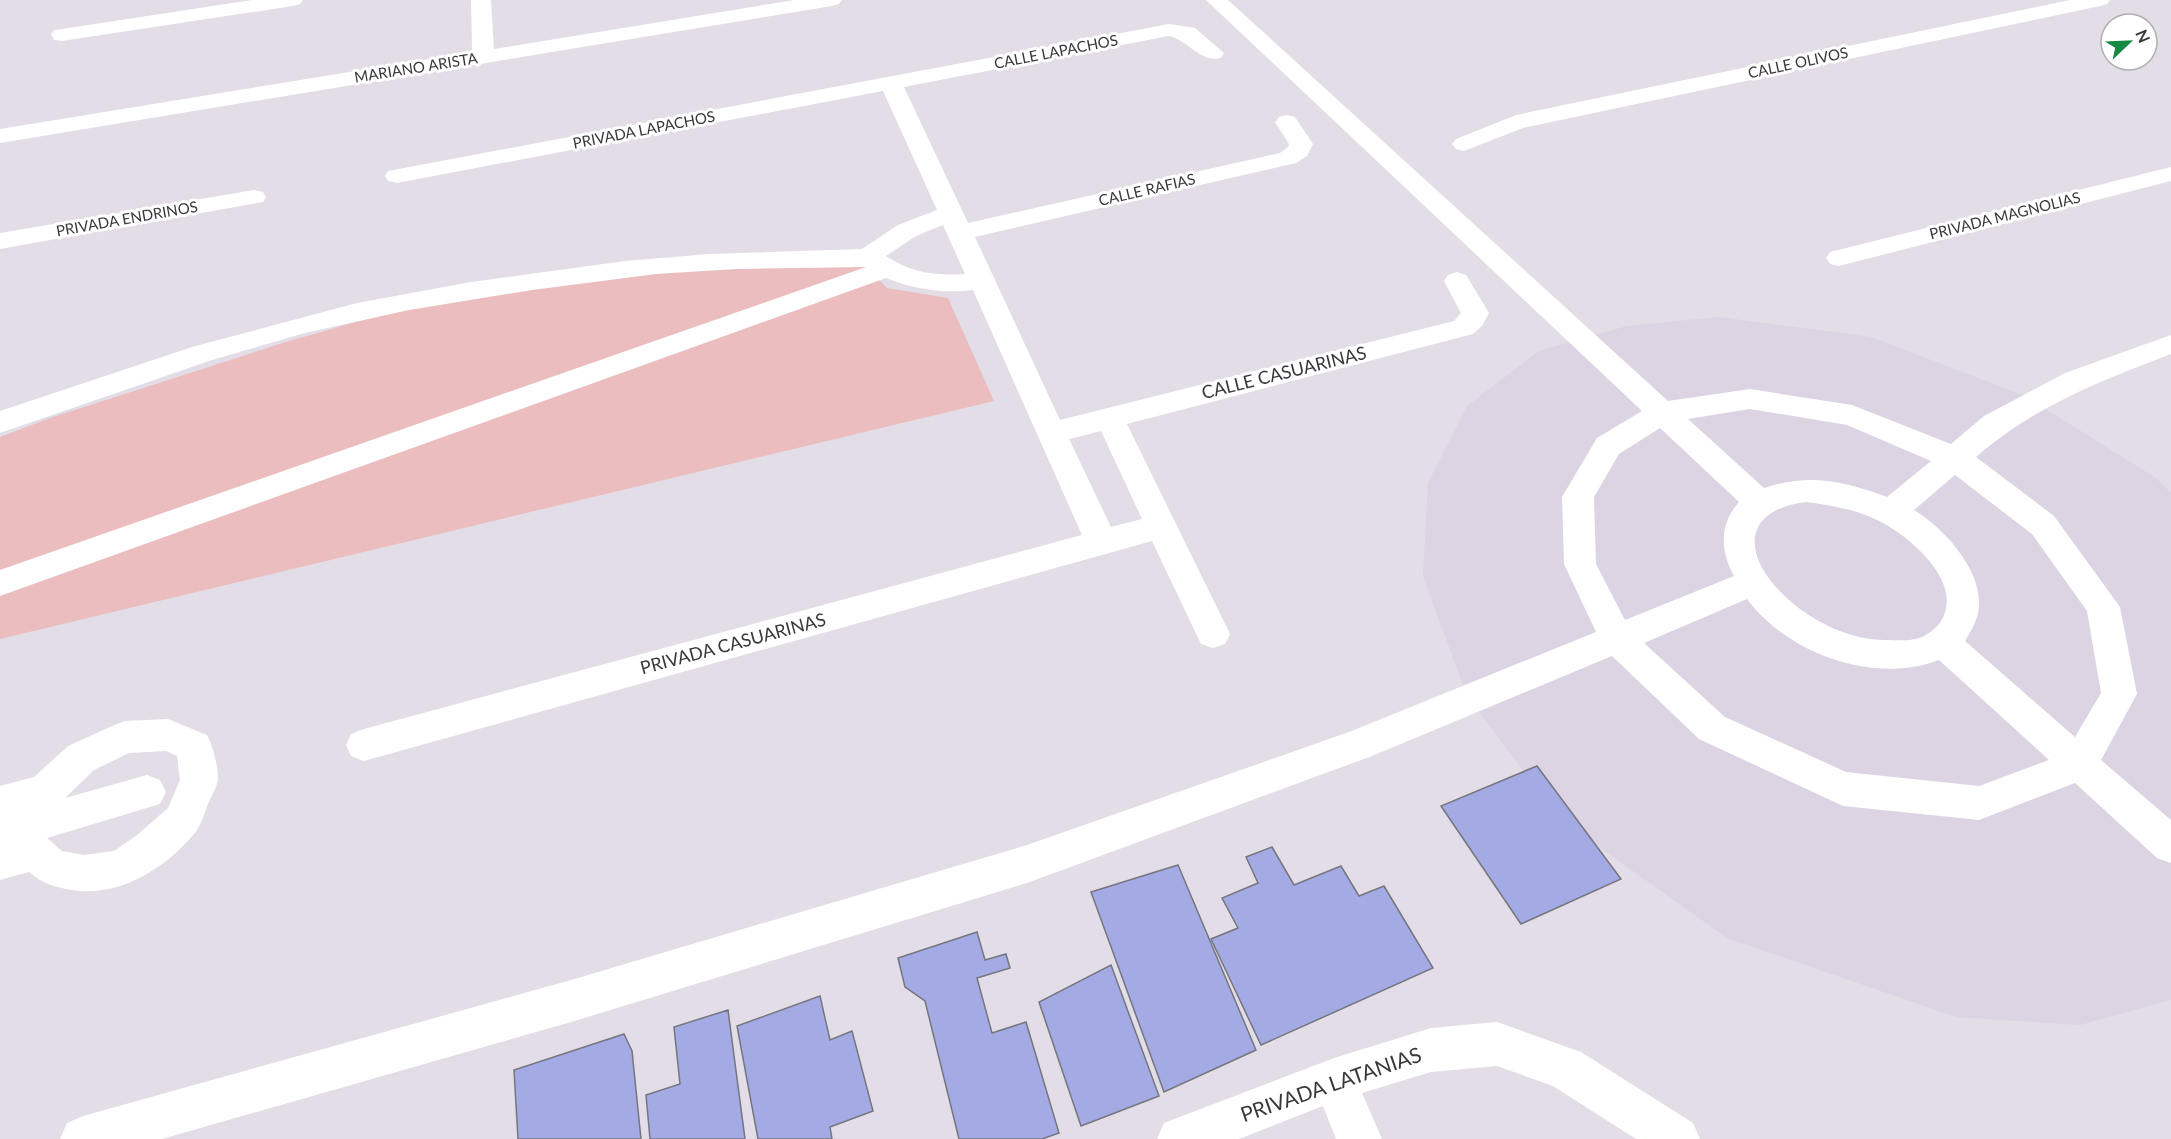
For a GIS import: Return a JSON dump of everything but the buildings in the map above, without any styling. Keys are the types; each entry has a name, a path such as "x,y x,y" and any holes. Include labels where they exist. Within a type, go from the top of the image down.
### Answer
{"street":[{"path":"62,35 293,0"},
{"path":"482,0 483,57"},
{"name":"MARIANO ARISTA","path":"0,136 483,57 757,6 832,0"},
{"path":"1216,0 1760,502"},
{"name":"CALLE OLIVOS","path":"1464,144 1496,129 1527,120 2100,0"},
{"name":"CALLE LAPACHOS","path":"891,83 1170,30 1187,33 1213,53"},
{"path":"891,83 1101,543"},
{"name":"PRIVADA LAPACHOS","path":"397,176 891,83"},
{"name":"CALLE RAFIAS","path":"955,224 1288,158 1299,151 1301,144 1287,122"},
{"name":"PRIVADA MAGNOLIAS","path":"1839,258 2171,174"},
{"name":"PRIVADA ENDRINOS","path":"0,241 254,197"},
{"path":"0,583 878,263 905,231 955,224"},
{"path":"0,423 123,378 288,330 406,302 531,281 658,266 878,263 906,278 930,283 956,285 981,281"},
{"name":"CALLE CASUARINAS","path":"1050,433 1463,328 1472,320 1475,313 1457,281"},
{"path":"1891,512 1995,424 2075,380 2171,344"},
{"path":"1750,399 1852,415 1955,458 2043,525 2103,608 2119,694 2079,765 1979,803 1843,789 1712,728 1617,639 1580,564 1578,497 1608,446 1663,412 1750,399"},
{"path":"1109,417 1213,634"},
{"path":"1806,490 1843,495 1891,512 1920,531 1943,554 1959,579 1964,604 1959,626 1943,643 1916,654 1881,655 1843,647 1799,625 1776,609 1752,582 1741,559 1739,536 1746,517 1760,502 1781,494 1806,490"},
{"name":"PRIVADA CASUARINAS","path":"364,745 1162,526"},
{"path":"83,1139 583,997 1027,864 1359,745 1752,582"},
{"path":"1943,643 2171,845"},
{"path":"0,803 45,792 81,758 125,737 168,735 194,746 200,780 182,820 151,848 121,868 84,874 52,867 36,852 0,861"},
{"path":"0,834 147,792"},
{"name":"PRIVADA LATANIAS","path":"1180,1139 1334,1080 1431,1050 1497,1044 1565,1068 1677,1139"},
{"path":"1334,1080 1359,1139"}],"shaded area":[{"path":"865,265 887,288 948,298 994,401 0,639 0,437 53,417 286,342 422,303 678,271"},
{"path":"1719,317 1871,337 2025,396 2156,478 2171,493 2171,1000 2080,1025 1956,1017 1727,938 1560,819 1467,696 1423,576 1428,483 1467,406 1539,351 1627,326"}]}
